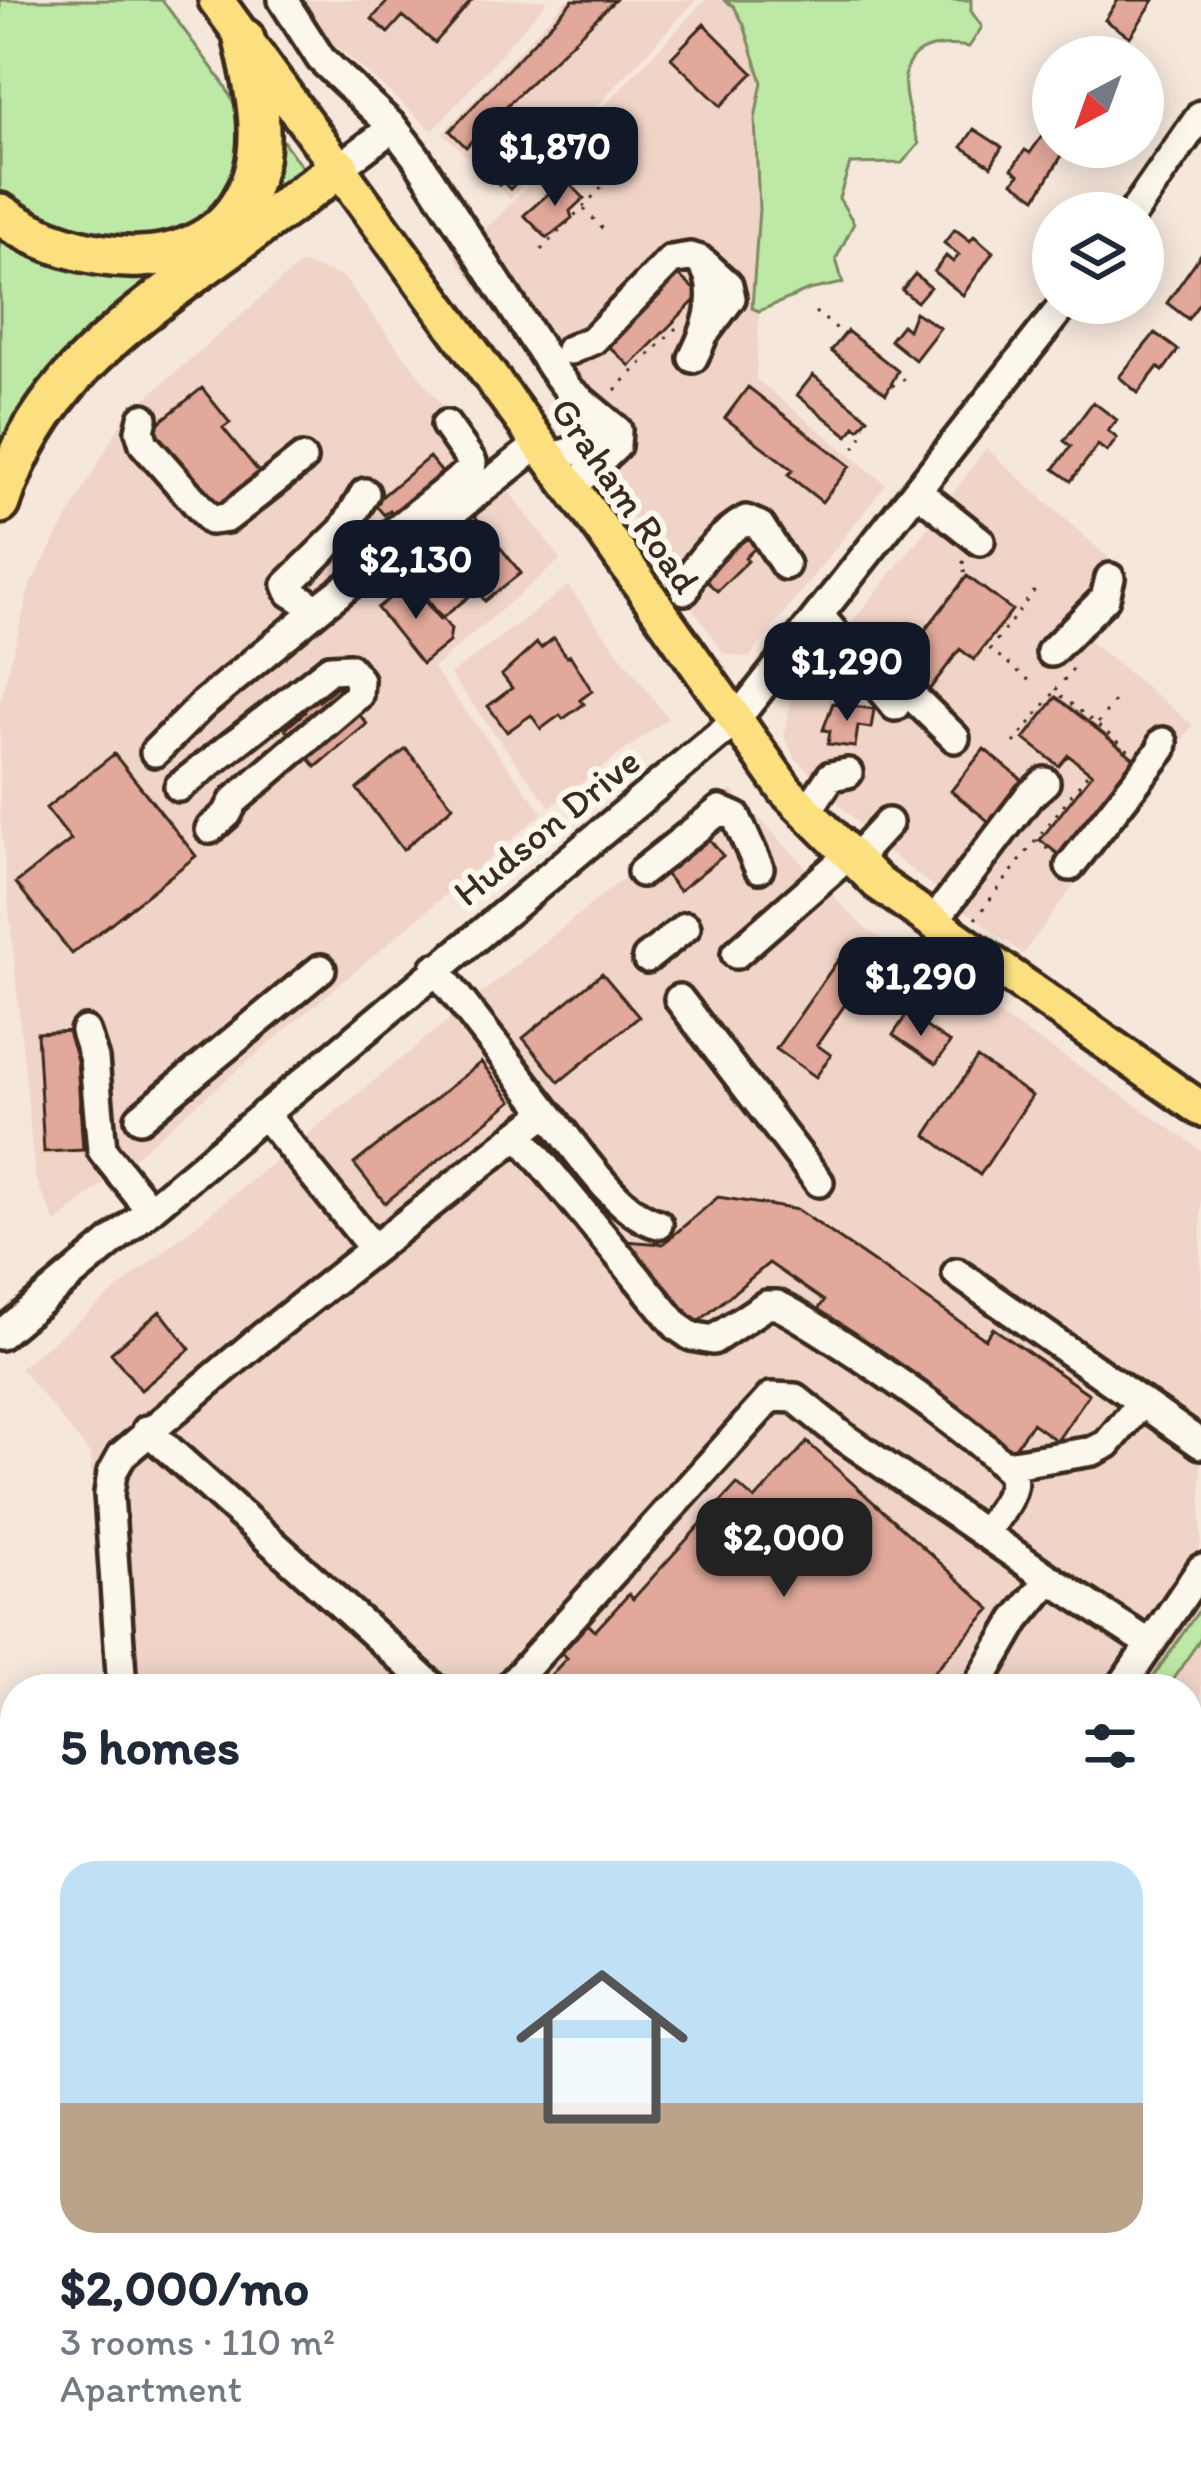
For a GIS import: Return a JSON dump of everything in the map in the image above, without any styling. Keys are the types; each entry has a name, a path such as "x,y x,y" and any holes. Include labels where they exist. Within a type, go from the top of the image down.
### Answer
{"highway":[{"path":"0,214 51,244 106,256 166,254 213,232 244,196 257,156 256,88 244,39"},
{"path":"0,503 39,419 91,354 130,320 339,168"}],"main road":[{"name":"Graham Road","path":"216,0 572,488 734,722 807,812 851,857 932,922 1201,1109"}],"street":[{"path":"283,0 321,59 393,127 561,359 569,390 617,430"},
{"path":"1147,192 1201,116"},
{"path":"339,168 393,127"},
{"path":"561,359 593,340 671,260 690,257 722,277 730,292 729,305 697,324 693,358"},
{"name":"Hudson Drive","path":"0,1335 734,722 1048,324"},
{"path":"143,418 144,444 211,520 227,518 302,460"},
{"path":"364,493 343,530 287,585 297,608 467,475 472,462 446,425"},
{"path":"154,752 202,705 401,544 426,533 544,451 580,449 599,430 617,430"},
{"path":"572,488 616,446 617,430"},
{"path":"917,491 980,541"},
{"path":"685,590 690,577 746,520 760,526 785,565"},
{"path":"1062,661 1105,598 1110,578"},
{"path":"819,615 895,706"},
{"path":"874,643 905,686 950,722"},
{"path":"179,787 338,666 349,668 359,680 358,695 233,801 219,822"},
{"path":"1060,858 1162,749 1153,752"},
{"path":"807,812 831,776 848,773"},
{"path":"932,922 1029,796 1045,782"},
{"path":"642,872 720,810 736,817 759,868"},
{"path":"736,954 888,823"},
{"path":"647,958 686,926"},
{"path":"435,968 618,1198 646,1221 658,1224"},
{"path":"140,1118 321,969"},
{"path":"679,999 819,1182"},
{"path":"85,1031 94,1059 102,1150 150,1210"},
{"path":"121,1674 109,1494 112,1473 122,1455 147,1430 547,1112"},
{"path":"263,1114 373,1248"},
{"path":"519,1135 661,1308 691,1336 713,1340 766,1305 777,1305 976,1438 1006,1465 1013,1480 1012,1491 984,1534"},
{"path":"957,1273 1201,1444"},
{"path":"520,1674 771,1397 795,1398 842,1436 1150,1644"},
{"path":"1006,1465 1093,1451 1107,1444 1142,1402"},
{"path":"147,1430 418,1674"},
{"path":"1130,1674 1201,1569"},
{"path":"985,1674 1016,1620 1050,1579"}],"path":[{"path":"542,250 641,147"},
{"path":"583,208 604,230"},
{"path":"815,312 844,334"},
{"path":"615,390 664,336 697,324"},
{"path":"892,386 911,375"},
{"path":"854,448 862,424"},
{"path":"1028,680 987,648 1038,586"},
{"path":"1014,743 1055,692 1062,661"},
{"path":"1055,692 1096,724 1153,752"},
{"path":"1096,724 1114,701"},
{"path":"974,920 1089,772"},
{"path":"1036,840 1060,858"}],"shaded area":[{"path":"262,0 548,0 433,131 302,16"},
{"path":"566,0 696,0 510,199 443,133"},
{"path":"705,0 737,0 773,34 756,379 886,484 749,658 723,653 455,256"},
{"path":"301,263 343,277 561,559 433,668 543,813 56,1223 35,1178 0,814 0,702 31,583 124,417"},
{"path":"986,448 1130,577 1087,639 1193,725 1023,954 880,846 794,757 784,736 792,696"},
{"path":"568,586 668,718 550,807 450,675"},
{"path":"732,790 864,928 1201,1150 1201,1546 1113,1674 106,1674 90,1454 20,1368"},
{"path":"1201,1593 1201,1674 1146,1674"}],"green space":[{"path":"0,0 162,0 224,84 240,115 247,167 200,236 90,246 0,201"},
{"path":"723,0 971,0 971,11 982,27 969,47 943,46 912,58 905,85 919,144 902,163 850,164 839,198 854,223 836,259 843,283 809,290 759,311 752,308 759,209 755,119 762,82 744,25 734,6"},
{"path":"275,130 307,174 95,332 0,480 0,226 188,257"},
{"path":"1201,1607 1201,1638 1176,1674 1155,1674"}],"building":[{"path":"383,0 472,0 435,43 403,16 388,33 372,19 386,3"},
{"path":"573,0 615,0 491,121 511,140 532,117 548,133 529,154 537,161 510,189 503,182 499,185 477,164 491,149 477,135 466,147 450,131"},
{"path":"1118,0 1154,0 1131,36 1105,20"},
{"path":"704,24 753,73 721,106 671,58"},
{"path":"974,129 1002,147 991,166 962,147"},
{"path":"1025,150 1032,168 1054,168 1040,192 1032,195 1013,182 1019,174 1012,169"},
{"path":"565,179 584,198 570,211 572,218 547,238 524,215"},
{"path":"955,229 970,241 974,236 993,252 963,295 934,272 946,256 953,262 959,255 944,243"},
{"path":"1201,254 1201,301 1188,319 1167,303"},
{"path":"670,267 700,295 630,366 600,338"},
{"path":"915,274 930,287 917,302 902,290"},
{"path":"915,312 940,328 915,360 890,340 902,325 908,330"},
{"path":"847,331 898,371 886,394 831,351"},
{"path":"1155,333 1178,350 1138,393 1119,377"},
{"path":"813,375 868,418 859,429 855,426 848,436 797,395"},
{"path":"748,387 850,466 822,502 788,475 793,470 725,418"},
{"path":"202,388 230,423 223,428 262,476 219,510 192,478 187,481 147,432"},
{"path":"1093,402 1117,420 1108,431 1117,438 1107,452 1098,445 1071,481 1054,469 1071,446 1064,441"},
{"path":"429,457 449,481 396,518 390,510 384,515 374,503"},
{"path":"469,509 521,573 485,601 477,590 440,620 424,600 460,570 434,538"},
{"path":"743,531 758,545 717,591 702,577"},
{"path":"967,576 1012,610 974,660 960,649 929,690 898,665"},
{"path":"405,586 417,587 451,629 449,642 422,664 377,608"},
{"path":"554,638 592,691 580,700 584,704 563,719 560,715 541,729 531,715 507,732 488,706 512,688 502,675 537,643 541,648"},
{"path":"337,686 367,724 316,767 285,729 305,712 299,705 313,693 319,701"},
{"path":"1056,697 1139,762 1063,858 1040,840 1092,774 1068,755 1059,766 1024,739"},
{"path":"833,703 874,709 871,728 858,726 855,747 828,744 830,731 823,730"},
{"path":"406,749 453,806 403,850 357,789"},
{"path":"984,749 1031,787 998,829 951,791"},
{"path":"114,754 196,856 72,954 16,883 71,840 46,808"},
{"path":"702,830 723,856 679,891 658,865"},
{"path":"838,960 864,977 817,1045 831,1055 816,1077 776,1049"},
{"path":"602,973 639,1017 559,1082 523,1038"},
{"path":"907,1014 950,1043 936,1064 893,1035"},
{"path":"72,1031 83,1150 44,1152 37,1033"},
{"path":"977,1058 1032,1096 980,1175 926,1135"},
{"path":"481,1062 512,1101 385,1203 354,1164"},
{"path":"718,1197 798,1210 985,1339 993,1328 1089,1394 1057,1441 1032,1423 1013,1450 815,1314 824,1301 769,1263 696,1324 625,1241 663,1244"},
{"path":"160,1311 190,1349 141,1390 111,1353"},
{"path":"807,1442 991,1609 932,1674 552,1674 567,1658 562,1653 588,1624 595,1631 629,1594 633,1599 737,1484 755,1500"}]}
